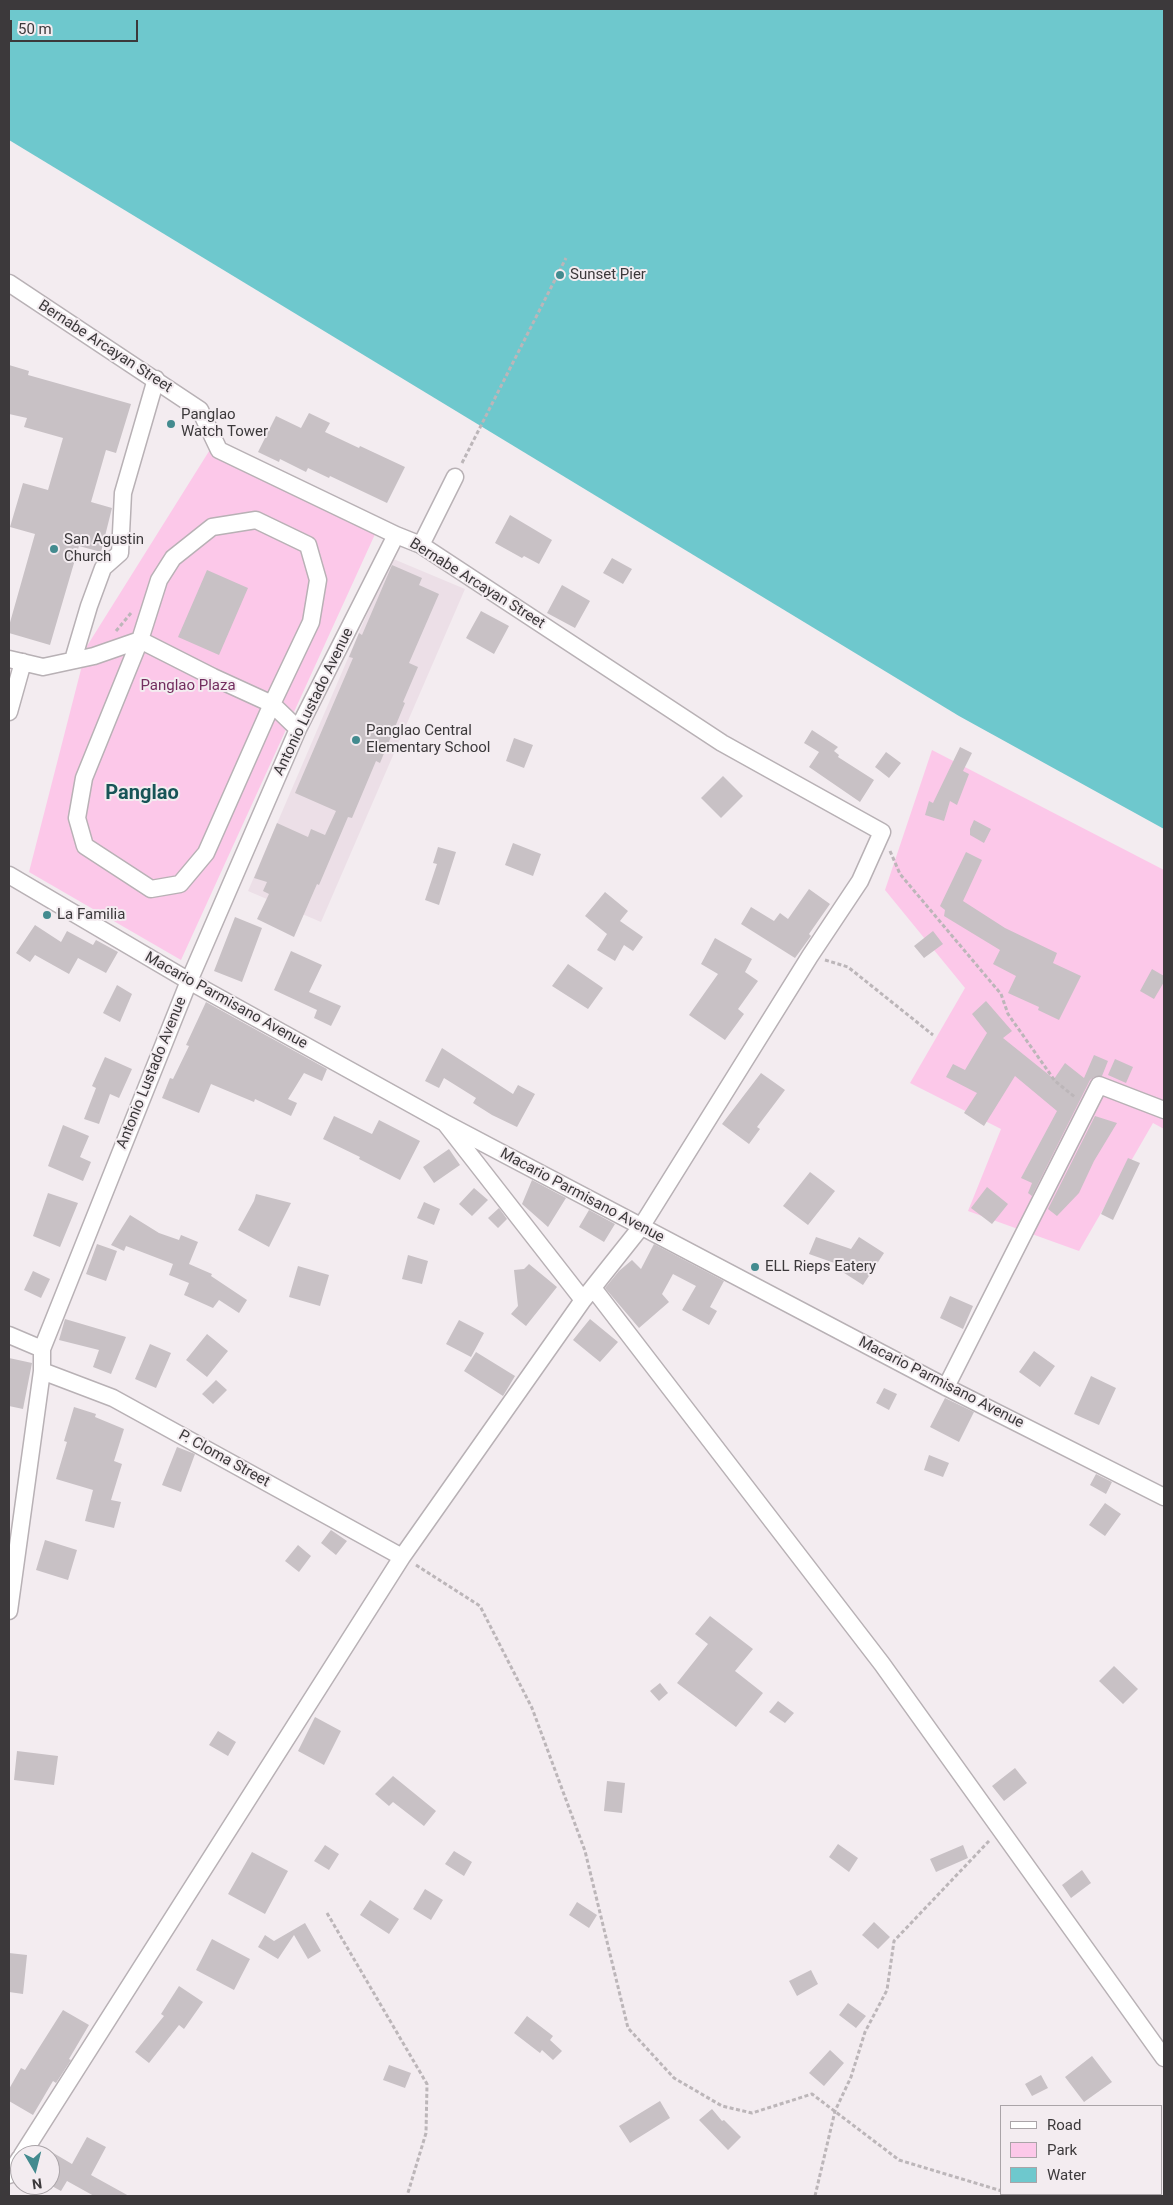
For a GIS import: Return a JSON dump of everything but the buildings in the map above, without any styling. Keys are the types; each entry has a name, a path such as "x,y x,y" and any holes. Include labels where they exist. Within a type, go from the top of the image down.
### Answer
{"street":[{"name":"Bernabe Arcayan Street","path":"9,283 200,410 219,450 396,535 421,545 722,743 882,832"},
{"path":"72,660 104,568 120,553 123,493 156,380"},
{"path":"421,545 455,477"},
{"path":"256,520 308,545 318,580 311,622 272,704 206,853 180,884 151,889 85,846 77,818 84,778 140,640 159,580 173,558 212,527 256,520"},
{"name":"Antonio Lustado Avenue","path":"9,1611 42,1371 42,1348 189,981 298,729 396,535"},
{"path":"9,712 16,661 43,668 94,656 140,640 212,677 272,704 298,729"},
{"path":"28,2145 402,1557 588,1294 641,1227 810,956 860,882 882,832"},
{"name":"Macario Parmisano Avenue","path":"9,875 189,981 445,1123 946,1386 1164,1497"},
{"path":"946,1386 1099,1085 1164,1110"},
{"path":"445,1123 588,1294 882,1664 1164,2058"},
{"path":"9,1335 42,1348"},
{"name":"P. Cloma Street","path":"42,1371 113,1398 402,1557"}],"path":[{"path":"455,477 566,258"},
{"path":"112,636 135,608"},
{"path":"882,832 900,874 1001,994 1008,1014 1055,1081 1088,1108"},
{"path":"810,956 848,967 933,1035"},
{"path":"402,1557 480,1606 532,1708 585,1851 628,2028 674,2078 722,2106 752,2113 812,2094 900,2160 1000,2190"},
{"path":"815,2196 835,2112 851,2077 865,2032 887,1990 894,1941 1000,1829"},
{"path":"327,1913 427,2084 426,2133 407,2196"}],"shaded area":[{"name":"Panglao Central Elementary School","path":"391,558 465,589 321,922 248,891"}],"green space":[{"name":"Panglao Plaza","path":"211,448 376,532 181,960 29,872 87,646"},
{"path":"932,750 1164,870 1164,1129 1153,1123 1079,1251 968,1211 1001,1129 910,1083 965,988 885,890"}],"water":[{"path":"9,9 1164,9 1164,829 959,716 9,140"}],"place":[{"name":"Sunset Pier","path":"560,275"},
{"name":"Panglao Watch Tower","path":"171,424"},
{"name":"San Agustin Church","path":"54,549"},
{"name":"Panglao Central Elementary School","path":"356,740"},
{"name":"La Familia","path":"47,915"},
{"name":"ELL Rieps Eatery","path":"755,1267"}],"district":[{"name":"Panglao","path":"142,794"}]}
